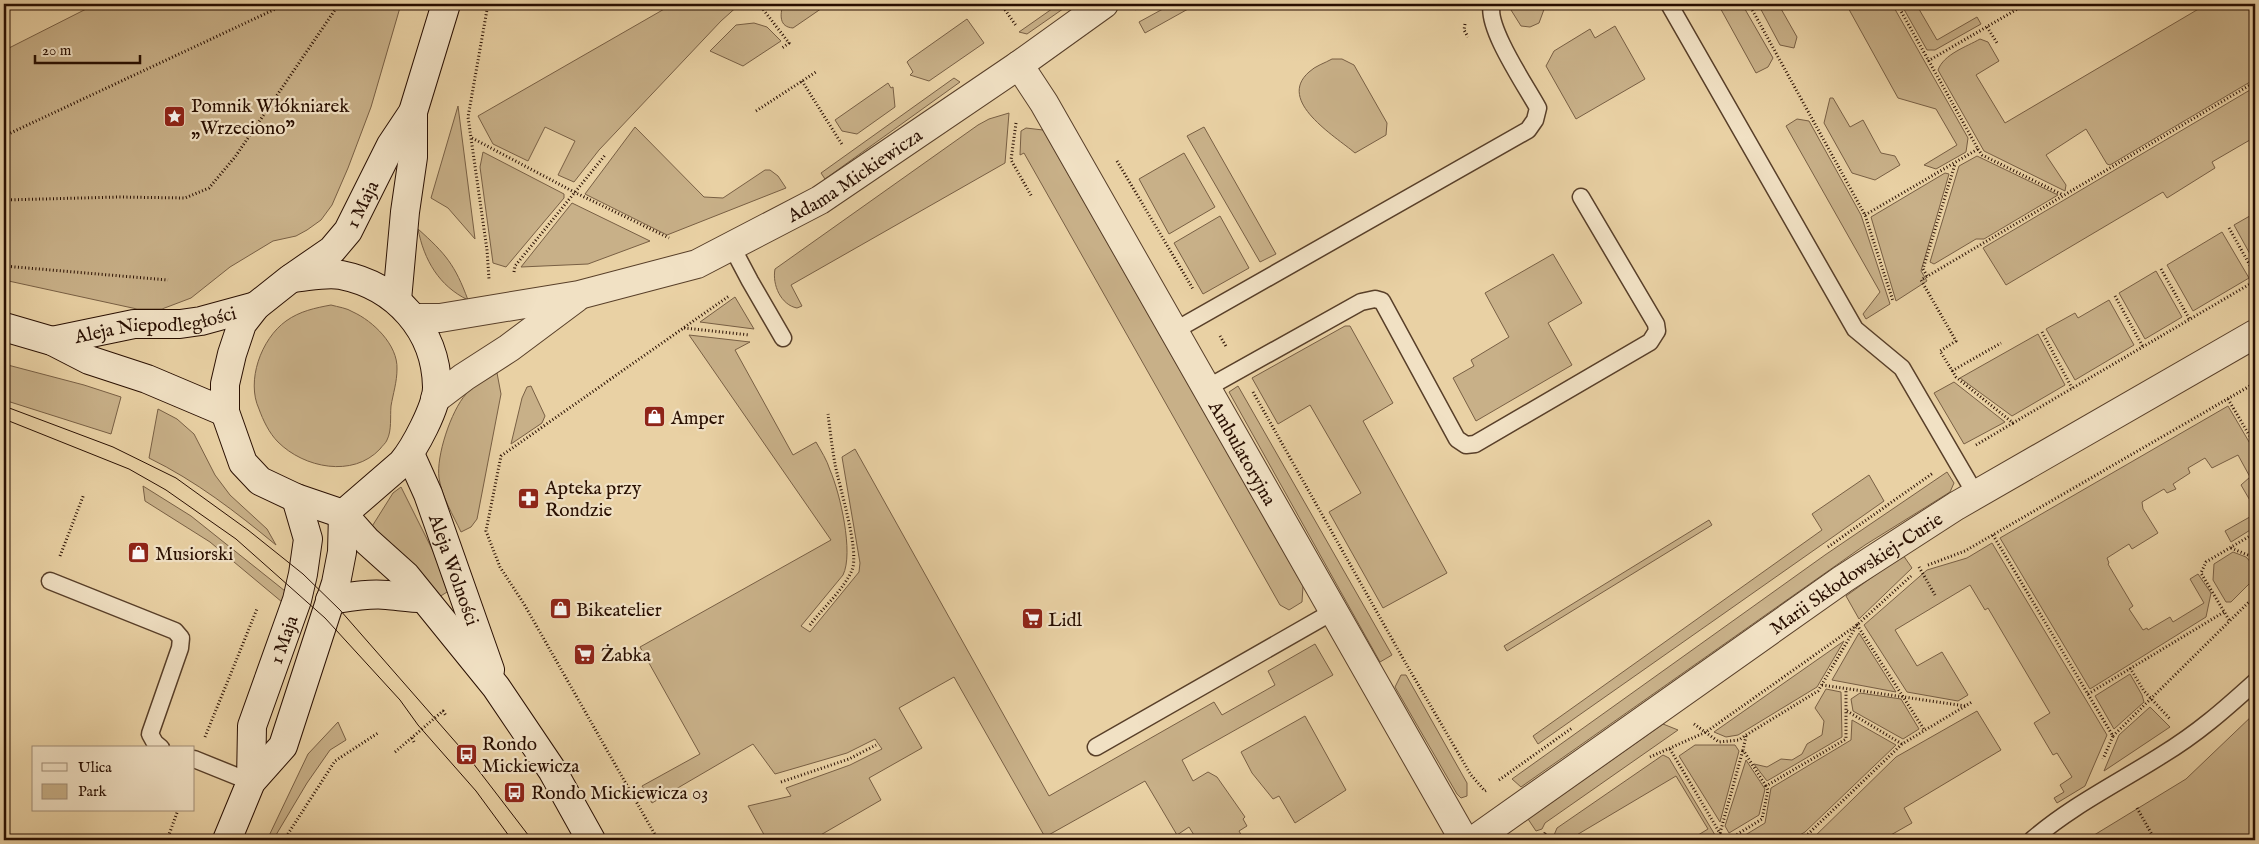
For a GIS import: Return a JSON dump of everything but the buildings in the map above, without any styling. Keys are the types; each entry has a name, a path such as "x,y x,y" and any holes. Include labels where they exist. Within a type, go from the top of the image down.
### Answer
{"street":[{"name":"1 Maja","path":"256,306 290,278 332,250 348,231 391,145 413,112 446,4"},
{"name":"Adama Mickiewicza","path":"405,309 440,318 579,295 697,264 820,200 1019,65 1116,9"},
{"name":"Ambulatoryjna","path":"1019,65 1044,103 1464,840"},
{"name":"1 Maja","path":"405,309 405,212 413,157 413,112"},
{"path":"256,306 242,324 225,384 225,412 243,462 260,481 296,498 342,514 410,454 435,399 437,388 432,352 425,335 405,309 371,284 340,274 290,278"},
{"name":"Adama Mickiewicza","path":"435,399 464,377 509,348 579,295"},
{"name":"Aleja Niepodległości","path":"52,341 134,324 180,324 256,306"},
{"name":"Aleja Niepodległości","path":"4,327 52,341 89,360 147,380 225,412"},
{"name":"Marii Skłodowskiej-Curie","path":"1474,840 1844,579 1976,495 2255,334"},
{"name":"Aleja Wolności","path":"410,454 438,520 496,686"},
{"name":"1 Maja","path":"251,782 252,726 298,600 303,574 308,539 296,498"},
{"name":"1 Maja","path":"227,840 251,782 283,746 330,600 342,552 342,514"},
{"name":"Aleja Wolności","path":"342,514 367,541 406,576 496,686 552,770 591,840"},
{"path":"330,600 386,595 401,598 423,598"}],"lane":[{"path":"1174,331 1528,130 1535,120 1538,108 1494,28 1490,10 1492,4"},
{"path":"1669,4 1855,329 1902,368 1976,495"},
{"path":"1207,388 1360,302 1375,299 1382,301 1457,439 1466,445 1475,444 1650,342 1657,331 1656,324 1581,197"},
{"path":"732,247 783,338"},
{"path":"50,581 175,631 180,638 180,648 150,734 159,746"},
{"path":"1096,748 1334,611"},
{"path":"2032,840 2056,819 2162,755 2211,722 2255,682"},
{"path":"195,760 251,782"}],"path":[{"path":"4,136 286,4"},
{"path":"4,200 185,198 209,188 235,157 339,4"},
{"path":"488,4 468,118 481,215 488,250 489,287"},
{"path":"759,4 789,43 782,48"},
{"path":"1001,4 1017,27"},
{"path":"1116,9 1143,4"},
{"path":"1749,4 1865,215 1893,301"},
{"path":"1897,4 1928,62 1982,154 2064,195"},
{"path":"1928,62 2026,4"},
{"path":"2052,4 2055,10"},
{"path":"1012,31 1024,23"},
{"path":"1987,27 1997,43"},
{"path":"756,111 816,72"},
{"path":"802,82 846,150"},
{"path":"2012,423 1956,377 1952,371 1940,351 1956,342 1921,280 2255,82"},
{"path":"1032,198 1011,160 1018,110 1044,103"},
{"path":"472,138 574,192 671,239 663,242"},
{"path":"1865,215 1978,149"},
{"path":"513,276 515,266 606,154"},
{"path":"1113,154 1240,368 1405,662 1471,775 1485,791 1491,786"},
{"path":"1927,276 1924,269 1955,163"},
{"path":"2229,228 2255,274"},
{"path":"4,266 168,280"},
{"path":"2161,269 2190,320"},
{"path":"658,840 524,604 500,567 486,531 501,456 750,281"},
{"path":"1826,549 1955,458 2255,282"},
{"path":"2115,296 2143,347"},
{"path":"684,328 783,338"},
{"path":"2042,332 2072,388"},
{"path":"1952,371 2001,343"},
{"path":"1648,758 1706,732 1858,625 1920,568 1964,552 2255,384"},
{"path":"2228,399 2255,445"},
{"path":"810,625 853,569 854,561 853,545 834,462 828,414"},
{"path":"50,581 84,494"},
{"path":"2230,620 2201,573 2206,562 2255,533"},
{"path":"1993,535 2113,736"},
{"path":"2230,548 2255,558"},
{"path":"2102,760 2113,736 2255,596"},
{"path":"195,760 257,609"},
{"path":"2088,694 2224,612"},
{"path":"1667,703 1719,742 1739,740 1818,692 1858,625"},
{"path":"1858,625 1925,731"},
{"path":"2130,668 2151,699 2175,725"},
{"path":"1822,685 1966,706"},
{"path":"1766,786 1846,739 1846,689"},
{"path":"1799,840 1808,834 1902,744 1972,702"},
{"path":"395,752 443,711 446,716"},
{"path":"1847,711 1902,744"},
{"path":"1497,782 1575,726"},
{"path":"284,840 335,760 378,733"},
{"path":"1720,833 1746,735"},
{"path":"412,738 414,742"},
{"path":"781,782 849,759 876,745"},
{"path":"1670,749 1726,840 1762,819 1768,790 1743,750"},
{"path":"2137,808 2155,840"},
{"path":"167,840 177,812"},
{"path":"1542,840 1547,828"}],"green space":[{"path":"96,4 401,4 371,107 332,205 321,220 296,236 273,241 230,267 191,298 162,309 137,309 4,280 4,44 9,48"},
{"path":"673,4 740,4 721,21 599,150 574,182 558,175 575,141 545,127 528,161 493,144 478,116"},
{"path":"783,4 828,4 793,28 783,23 781,12"},
{"path":"1059,4 1070,4 1027,34 1019,32"},
{"path":"1172,4 1197,4 1145,33 1139,22"},
{"path":"1512,4 1546,4 1539,23 1530,27 1521,26 1511,10"},
{"path":"1718,4 1742,4 1773,58 1768,67 1756,73"},
{"path":"1758,4 1785,4 1780,7 1797,37 1794,48 1780,45"},
{"path":"1846,4 1892,4 1968,138 1966,152 1936,169 1924,165 1957,145 1936,109 1898,98"},
{"path":"1901,4 1916,4 1937,40 1977,17 1981,24 1935,50 1927,50"},
{"path":"2207,4 2255,4 2255,79 2110,165 2107,164 2086,129 2046,155 2066,185 2065,191 1984,151 1938,70 1950,55 1980,39 1988,42 1999,61 1976,75 2005,123"},
{"path":"967,19 984,43 929,81 910,75 913,72 907,62 909,60"},
{"path":"754,23 767,27 781,41 743,66 710,51 736,25"},
{"path":"1615,26 1645,79 1576,119 1546,66 1554,51 1590,29 1595,38"},
{"path":"1332,59 1342,59 1354,65 1387,123 1386,135 1355,153 1312,117 1304,106 1299,94 1301,83 1309,72"},
{"path":"954,78 960,82 825,179 821,173"},
{"path":"888,83 891,88 893,87 895,107 857,134 842,131 835,120"},
{"path":"2255,87 2255,137 2212,162 2215,168 2167,198 2163,192 2006,285 1983,248"},
{"path":"1830,98 1833,98 1850,127 1863,120 1881,153 1895,156 1900,165 1875,180 1852,173 1824,123"},
{"path":"458,106 475,239 448,208 431,198"},
{"path":"1009,113 1005,163 791,285 802,306 797,308 791,306 782,299 776,288 775,269 978,125 989,119"},
{"path":"1797,119 1809,121 1861,215 1890,304 1866,319 1863,314 1880,292 1786,126"},
{"path":"635,127 704,197 723,198 765,170 770,170 778,176 786,188 667,235 585,194"},
{"path":"1204,127 1276,254 1260,262 1187,136"},
{"path":"1026,128 1043,130 1303,586 1302,602 1289,610 1280,605 1024,153 1020,155 1021,131"},
{"path":"483,152 564,194 564,198 506,267 493,263 480,167"},
{"path":"1184,153 1215,207 1169,234 1139,179"},
{"path":"1977,156 2058,195 1984,239 1976,239 1934,264 1930,262 1959,166"},
{"path":"1945,173 1949,174 1921,271 1927,281 1896,301 1871,217"},
{"path":"572,203 650,241 588,264 521,267"},
{"path":"2255,213 2255,263 2234,225"},
{"path":"1220,216 1249,268 1203,294 1174,243"},
{"path":"418,229 449,261 459,278 468,300 449,287 434,271 424,251"},
{"path":"2222,232 2249,278 2193,311 2167,265"},
{"path":"1553,254 1582,303 1548,323 1572,365 1476,421 1453,378 1474,366 1471,360 1509,337 1485,293"},
{"path":"2156,271 2182,317 2145,339 2119,293"},
{"path":"735,297 754,329 700,322"},
{"path":"2109,300 2134,345 2075,380 2046,329 2075,313 2078,318"},
{"path":"331,305 361,316 376,328 389,343 396,360 397,369 391,406 390,432 386,441 369,458 356,464 343,466 329,466 301,458 278,442 262,418 255,398 254,386 258,361 269,338 277,329 286,321 302,312"},
{"path":"1345,326 1350,326 1393,403 1363,421 1447,573 1383,608 1329,512 1361,493 1310,405 1278,424 1252,378"},
{"path":"2038,334 2065,385 2012,416 1960,378"},
{"path":"689,335 750,342 735,350 793,455 816,442 829,466 838,493 844,523 847,553 846,565 843,575 801,626 810,632 859,572 860,563 842,457 855,449 1049,796 1214,702 1222,715 1275,685 1268,671 1315,644 1333,675 1182,760 1193,781 1208,772 1217,777 1245,817 1243,819 1247,826 1239,831 1244,840 1197,840 1189,827 1177,835 1145,781 1045,837 954,677 899,708 922,748 869,778 881,800 812,840 767,840 748,806 791,796 786,788 850,765 882,749 875,739 847,753 775,774 753,744 652,803 642,786 700,754 640,647 831,540"},
{"path":"4,364 84,385 121,397 111,434 4,400"},
{"path":"497,373 501,394 477,519 471,527 461,532 440,485 439,469 442,446 455,411 469,390 484,379"},
{"path":"1954,382 2005,422 1964,444 1934,393"},
{"path":"531,386 545,416 542,423 511,444 522,398 527,387"},
{"path":"1238,386 1392,655 1380,662 1229,392"},
{"path":"2228,406 2255,452 2255,509 2241,485 2250,477 2238,455 2212,468 2205,458 2188,468 2190,473 2173,484 2176,489 2167,493 2164,489 2142,502 2143,509 2158,533 2132,549 2129,544 2107,558 2108,564 2133,606 2129,609 2143,630 2147,628 2148,630 2170,617 2173,622 2204,603 2190,579 2198,574 2211,593 2206,617 2090,689 2000,538"},
{"path":"158,409 177,419 194,434 215,475 230,495 267,529 276,545 215,498 149,458"},
{"path":"1947,472 1954,483 1950,492 1865,545 1521,787 1512,779 1825,555"},
{"path":"1869,475 1884,501 1538,744 1533,736 1822,530 1812,514"},
{"path":"143,486 191,516 285,591 282,602 210,542 145,501"},
{"path":"401,487 452,589 439,597 408,560 371,528 393,493"},
{"path":"2255,514 2255,527 2231,542 2225,531"},
{"path":"1709,520 1712,525 1507,651 1504,646"},
{"path":"1992,543 2107,735 2085,786 2057,803 2054,798 2064,792 2060,785 2072,777 2057,753 2053,755 2034,723 2050,713 1988,608 1985,610 1970,585 1895,630 1917,666 1942,652 1968,695 1958,701 1907,692 1864,625 1927,570 1967,558"},
{"path":"2233,552 2246,557 2255,567 2255,578 2231,602 2226,602 2213,580 2214,564"},
{"path":"1903,555 1912,568 1859,619 1846,596"},
{"path":"1859,633 1896,692 1832,680"},
{"path":"1844,641 1817,687 1738,735 1726,737 1714,732"},
{"path":"2130,674 2144,702 2114,729 2095,696"},
{"path":"1401,675 1406,675 1467,783 1467,796 1461,798 1457,794 1395,687"},
{"path":"1826,689 1841,692 1842,737 1767,781 1754,764 1767,767 1781,759 1792,760 1802,754 1807,744 1822,735 1824,721 1815,708"},
{"path":"1860,693 1901,699 1919,729 1903,739 1853,711 1851,699"},
{"path":"2150,707 2170,727 2104,771 2119,735"},
{"path":"1977,711 2001,750 1904,808 1912,823 1882,840 1811,840 1896,757"},
{"path":"2255,713 2255,840 2086,840 2186,779"},
{"path":"1305,716 1346,790 1295,823 1279,796 1273,799 1252,773 1241,752"},
{"path":"1852,720 1896,745 1805,832 1791,840 1737,840 1765,823 1771,788 1851,740"},
{"path":"338,722 346,740 330,750 307,783 273,840 267,840 308,754"},
{"path":"1663,724 1678,730 1545,823 1542,829 1536,831 1528,819"},
{"path":"1695,745 1735,745 1739,751 1720,822 1679,756"},
{"path":"1663,755 1669,758 1718,840 1690,840 1708,829 1676,776 1575,836 1577,840 1552,840 1557,828"},
{"path":"1746,760 1765,789 1759,815 1729,833 1725,826"}],"tram line":[{"path":"4,406 113,447 176,478 248,530 303,574 340,610 466,754 532,840"},
{"path":"4,419 129,469 166,490 236,539 325,618 400,700 418,725 476,791 512,840"}],"place":[{"name":"Pomnik Włókniarek „Wrzeciono”","path":"175,116"},
{"name":"Amper","path":"655,417"},
{"name":"Apteka przy Rondzie","path":"529,498"},
{"name":"Musiorski","path":"139,553"},
{"name":"Bikeatelier","path":"560,609"},
{"name":"Lidl","path":"1032,619"},
{"name":"Żabka","path":"585,654"},
{"name":"Rondo Mickiewicza","path":"466,754"},
{"name":"Rondo Mickiewicza 03","path":"515,792"}]}
